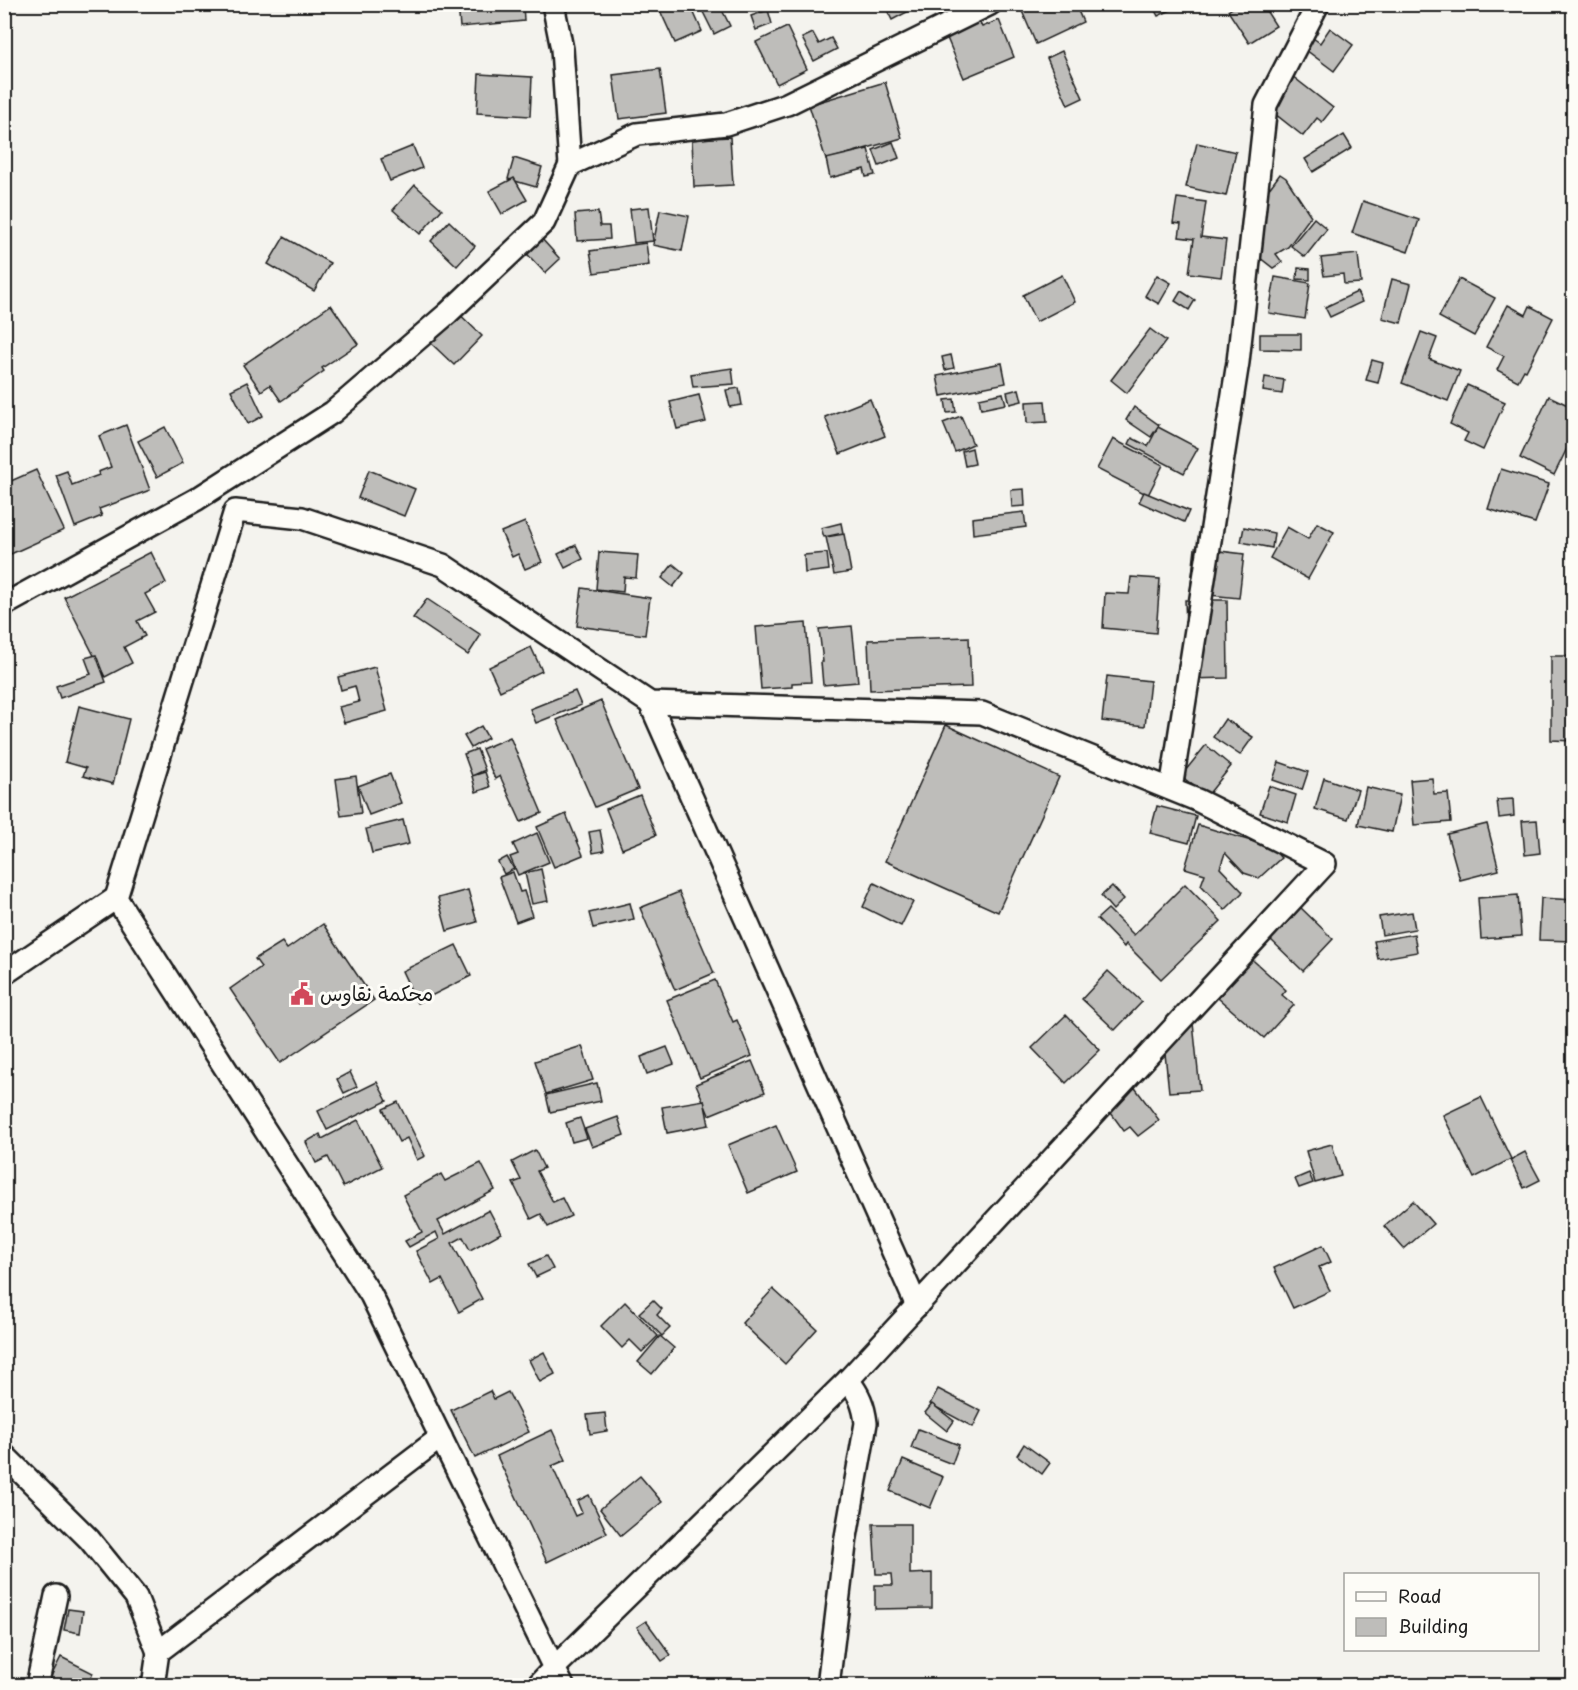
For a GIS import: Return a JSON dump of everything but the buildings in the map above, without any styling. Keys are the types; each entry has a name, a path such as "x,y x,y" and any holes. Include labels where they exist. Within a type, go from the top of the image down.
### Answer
{"street":[{"path":"4,605 197,499 333,412 448,313 544,222 570,165 562,49 553,4"},
{"path":"570,165 637,134 726,124 787,104 990,4"},
{"path":"1172,789 1238,362 1266,105 1318,4"},
{"path":"197,499 235,511 302,518 443,565 650,703 982,713 1197,800 1325,864 848,1380 559,1677 537,1686"},
{"path":"4,974 116,897 235,511"},
{"path":"650,703 917,1306"},
{"path":"116,897 371,1295 559,1677"},
{"path":"828,1686 846,1537 866,1423 864,1406 848,1380"},
{"path":"158,1652 441,1437"},
{"path":"4,1455 89,1539 136,1597 158,1652 153,1686"},
{"path":"37,1686 56,1596"}],"place":[{"name":"محكمة نقاوس","path":"302,994"}]}
